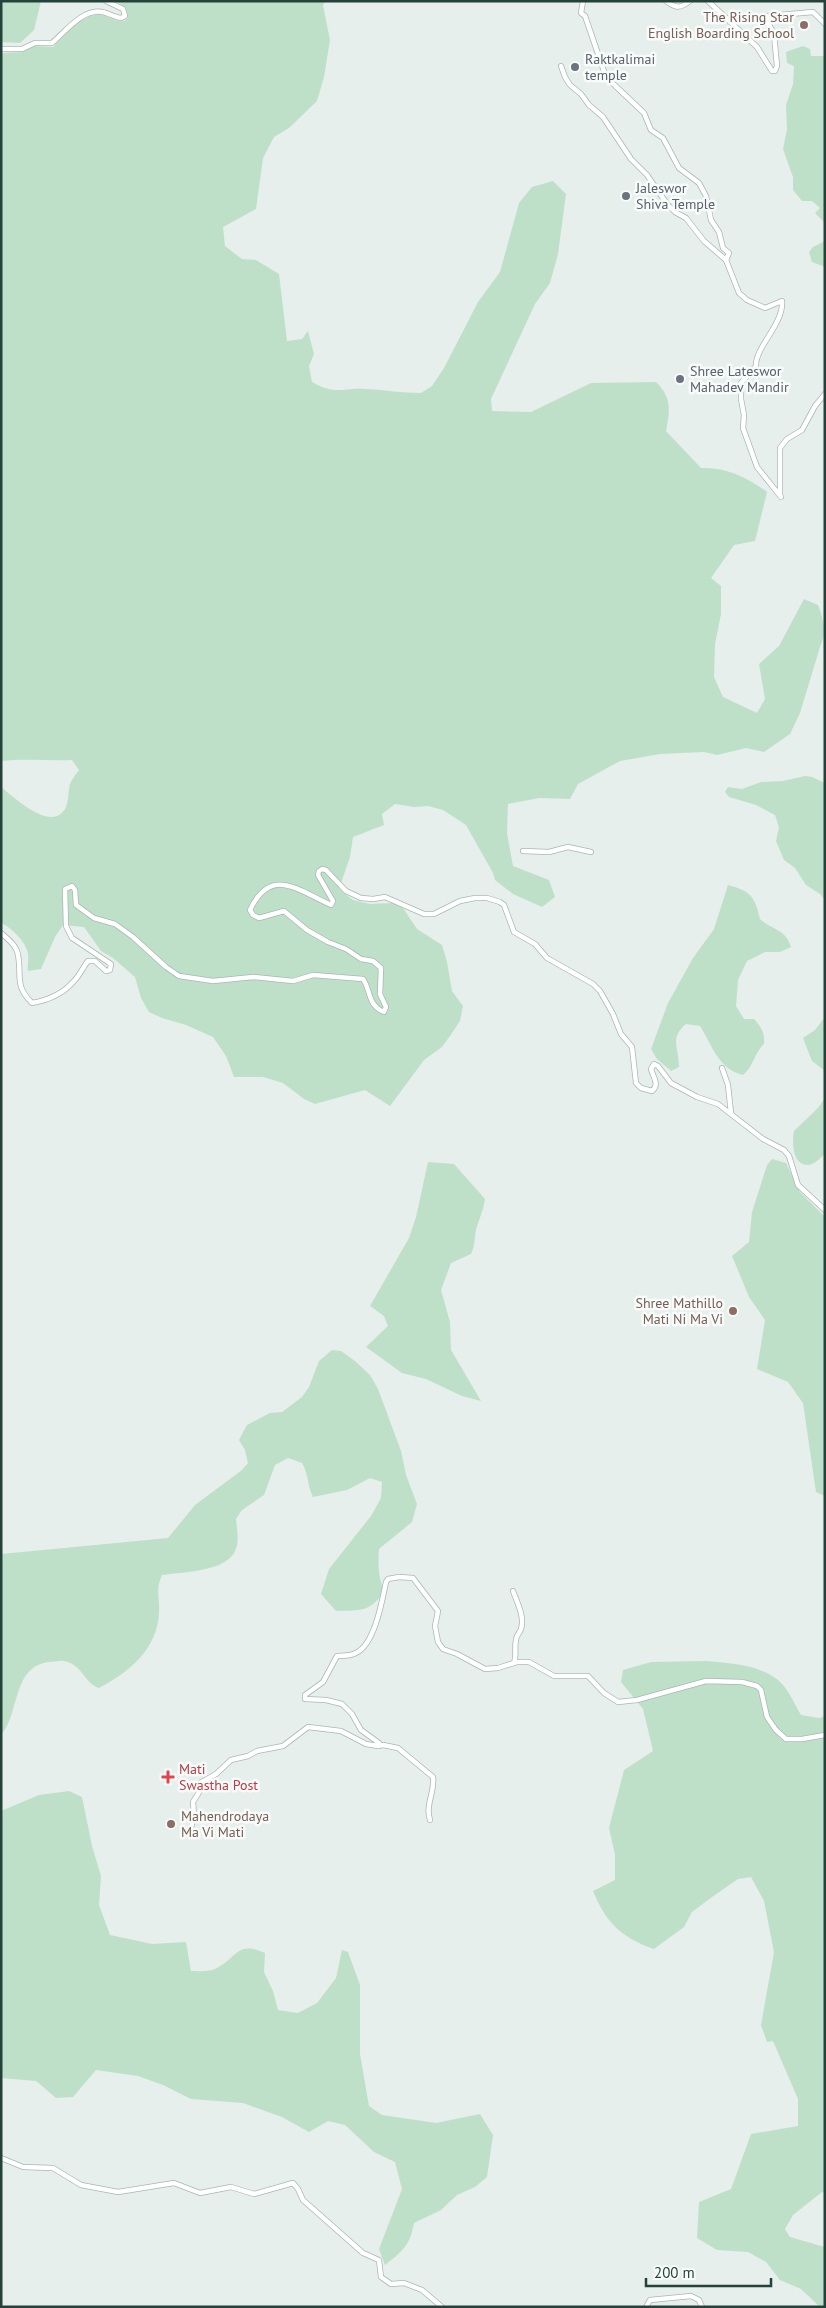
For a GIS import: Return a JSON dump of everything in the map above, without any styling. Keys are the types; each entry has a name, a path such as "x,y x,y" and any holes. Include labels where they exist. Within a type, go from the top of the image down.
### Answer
{"street":[{"path":"1,49 22,49 35,43 52,43 65,28 92,12 102,12 121,18 125,16 123,9 106,1"},
{"path":"583,1 581,13 585,16 606,77 644,114 651,130 663,138 679,168 700,183 706,196 711,220 719,232 723,248 728,252 726,260"},
{"path":"666,1 674,7 680,8 690,1"},
{"path":"708,1 757,46 772,71 775,71 777,66 774,34 767,21 768,16 813,12 825,24"},
{"path":"561,66 564,77 570,85 581,94 589,106 603,117 631,160 647,175 667,204 675,212 686,218 704,241 726,260 743,297 765,308 782,301 783,304 768,340 755,358 754,370 745,378 740,390 744,415 743,428 757,468 780,497 780,448 787,439 802,430 815,406 825,394"},
{"path":"523,851 549,852 568,847 591,852"},
{"path":"1,933 11,942 18,953 19,983 23,994 32,1003 48,1001 60,994 75,981 88,961 95,961 106,971 110,970 111,964 72,938 66,926 65,889 72,886 75,890 76,905 94,918 114,924 133,937 166,967 179,976 213,982 252,977 293,981 313,975 363,979 366,984 367,993 378,1009 384,1012 386,1007 380,994 381,968 373,961 361,959 346,949 328,942 307,930 284,912 259,918 253,915 250,910 252,904 267,888 285,884 331,905 333,902 318,875 322,869 326,870 346,891 360,898 372,900 385,897 424,914 434,914 460,901 487,898 504,906 514,932 535,944 547,958 593,984 600,991 613,1014 621,1034 632,1047 636,1083 641,1088 652,1091 655,1088 657,1083 652,1069 654,1064 658,1066 671,1083 697,1097 718,1104 763,1139 784,1150 790,1156 798,1185 825,1210"},
{"path":"722,1068 728,1085 731,1113"},
{"path":"378,1746 379,1743 361,1730 352,1714 342,1704 326,1700 305,1699 304,1695 323,1682 337,1656 357,1653 364,1647 377,1620 388,1579 411,1577 435,1604 438,1611 435,1626 438,1642 443,1649 458,1654 485,1669 498,1668 514,1662 529,1662 554,1676 588,1676 604,1693 618,1702 637,1700 706,1681 742,1682 757,1686 761,1690 768,1717 776,1730 786,1739 825,1735"},
{"path":"513,1591 520,1610 521,1620 521,1630 516,1639 517,1652 514,1662"},
{"path":"191,1828 193,1802 200,1793 200,1783 216,1774 231,1760 248,1756 256,1751 283,1746 308,1727 341,1732 366,1744 398,1748 433,1777 428,1813 430,1820"},
{"path":"1,2158 23,2167 53,2168 81,2185 118,2192 174,2184 200,2193 231,2187 254,2194 290,2182 293,2183 303,2200 363,2254 378,2260 381,2277 385,2281 391,2284 404,2283 422,2290 442,2307"},
{"path":"646,2307 650,2300 691,2296 699,2300 702,2307"}],"green space":[{"path":"1,1 41,1 34,30 20,43 1,42"},
{"path":"115,1 325,1 323,5 330,40 324,77 317,101 289,128 274,137 263,158 256,209 223,227 225,246 242,259 256,260 279,274 287,341 302,339 308,331 314,354 309,366 312,382 334,390 366,389 414,393 421,393 432,386 444,368 478,302 500,272 519,203 532,187 553,181 566,194 558,254 550,283 535,304 491,399 492,411 531,412 591,383 656,382 665,393 669,405 666,431 701,468 728,471 752,482 767,492 755,541 734,545 711,578 721,586 721,614 715,644 714,677 723,697 757,713 765,699 759,664 779,646 804,599 818,605 822,616 824,626 823,637 800,713 790,734 764,752 746,748 717,755 704,752 660,754 620,761 578,784 570,799 539,798 508,804 507,833 513,866 549,880 555,897 542,907 513,894 495,880 466,825 443,810 428,806 414,807 395,804 382,814 384,825 353,837 350,857 339,889 353,900 370,904 392,903 403,908 417,929 442,945 452,991 463,1006 460,1021 442,1047 424,1060 390,1106 365,1090 315,1104 304,1099 283,1083 263,1077 234,1077 226,1056 213,1037 149,1012 141,998 135,977 113,958 101,951 84,927 63,925 55,937 41,969 28,971 28,954 25,945 14,932 1,923 1,787 34,812 52,817 60,814 66,807 70,784 79,770 72,760 1,761 1,53 22,52 35,46 53,47 82,21 95,15 124,21 128,18 126,9"},
{"path":"803,46 810,49 811,56 825,56 825,226 824,222 815,213 820,208 812,201 802,201 793,190 793,177 783,149 787,129 786,105 793,84 794,66 787,63 786,52"},
{"path":"825,241 825,267 812,262 809,252 813,247"},
{"path":"805,776 825,783 825,900 820,894 806,885 795,868 784,860 776,841 779,827 775,815 756,805 729,797 725,792 728,787 742,789 761,782 783,781"},
{"path":"728,885 742,890 751,896 760,919 782,933 789,941 791,947 780,952 765,952 747,961 738,980 736,1006 744,1019 754,1019 759,1025 763,1033 764,1044 758,1051 750,1068 743,1075 734,1072 722,1062 700,1026 686,1024 676,1039 679,1067 671,1071 657,1059 651,1049 668,1003 693,958 714,929"},
{"path":"825,1017 825,1071 812,1061 803,1038 815,1030"},
{"path":"825,1098 825,1154 812,1164 803,1164 794,1152 794,1131 818,1108"},
{"path":"772,1159 786,1163 800,1192 825,1217 825,1496 816,1492 803,1403 788,1382 757,1369 765,1320 749,1297 732,1256 749,1242 752,1212 767,1165"},
{"path":"428,1162 454,1164 485,1199 471,1254 451,1263 441,1290 450,1322 451,1350 481,1401 462,1396 426,1379 402,1373 366,1347 388,1326 384,1316 370,1306 409,1238 416,1217"},
{"path":"332,1350 341,1351 355,1361 370,1375 378,1389 401,1451 406,1475 417,1504 412,1522 379,1549 379,1570 384,1591 379,1598 364,1609 336,1611 321,1594 329,1569 371,1516 381,1498 382,1482 370,1478 347,1490 313,1497 302,1463 288,1458 275,1465 264,1495 242,1510 236,1519 237,1545 229,1559 211,1568 162,1575 158,1590 159,1613 153,1638 147,1649 131,1667 99,1688 94,1686 70,1663 59,1661 37,1665 23,1681 7,1726 1,1735 1,1554 168,1538 195,1505 242,1470 248,1463 245,1450 239,1440 247,1425 270,1413 282,1412 302,1397 309,1387 319,1361"},
{"path":"706,1661 747,1666 767,1673 783,1685 801,1715 819,1718 825,1716 825,2193 822,2192 793,2215 785,2229 790,2237 825,2247 825,2307 820,2307 801,2289 780,2280 766,2262 748,2252 717,2250 697,2238 699,2202 731,2189 751,2134 798,2126 798,2099 773,2041 767,2042 761,2025 774,1952 764,1901 751,1877 738,1879 712,1897 692,1912 684,1927 654,1949 633,1940 616,1928 604,1912 593,1891 615,1880 615,1855 609,1828 624,1770 653,1751 643,1709 621,1682 623,1670 651,1662"},
{"path":"69,1791 82,1797 92,1846 101,1876 99,1905 110,1935 152,1944 186,1942 191,1971 215,1969 242,1950 248,1949 265,1953 264,1972 273,1991 278,2010 298,2013 317,2003 336,1978 342,1950 348,1952 360,1985 360,2054 369,2106 382,2115 436,2123 480,2114 493,2135 487,2177 475,2187 457,2195 441,2210 414,2223 405,2247 385,2265 379,2249 402,2189 395,2162 374,2152 345,2125 328,2121 309,2132 282,2117 243,2103 191,2099 163,2085 138,2076 96,2070 73,2097 56,2098 36,2081 1,2078 1,1811 39,1795"}],"place":[{"name":"The Rising Star English Boarding School","path":"804,25"},
{"name":"Raktkalimai temple","path":"575,67"},
{"name":"Jaleswor Shiva Temple","path":"626,196"},
{"name":"Shree Lateswor Mahadev Mandir","path":"680,379"},
{"name":"Shree Mathillo Mati Ni Ma Vi","path":"733,1311"},
{"name":"Mati Swastha Post","path":"168,1777"},
{"name":"Mahendrodaya Ma Vi Mati","path":"171,1824"}]}
